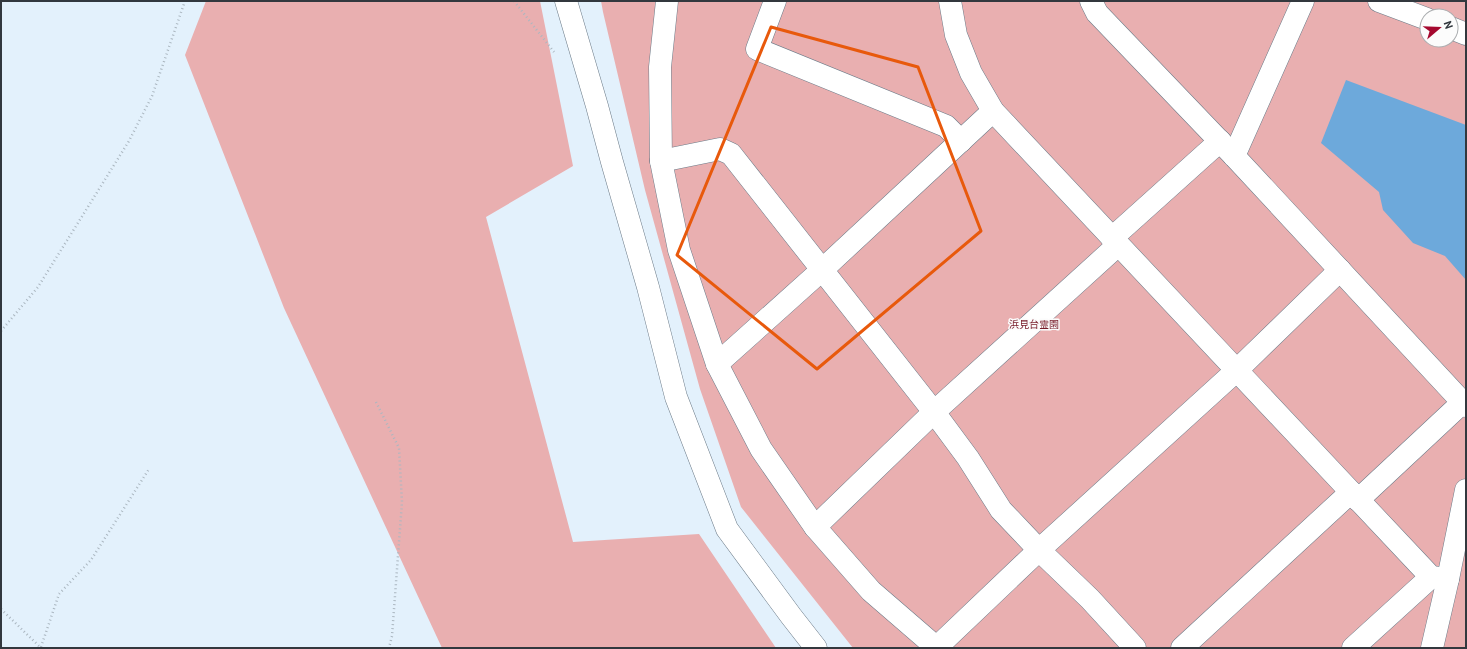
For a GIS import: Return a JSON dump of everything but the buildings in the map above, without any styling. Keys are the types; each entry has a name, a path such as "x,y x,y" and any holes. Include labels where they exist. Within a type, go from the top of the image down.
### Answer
{"street":[{"path":"566,1 648,287 676,397 727,529 816,648"},
{"path":"667,1 660,67 661,161 679,250 717,364 761,449 815,527 871,591 936,648 1039,550 1236,371 1340,270"},
{"path":"775,1 757,49 946,126 961,141"},
{"path":"950,1 956,35 971,73 993,111 1354,496 1449,569"},
{"path":"1091,1 1097,13 1220,141 1464,404 1354,496 1182,648"},
{"path":"1234,156 1303,1"},
{"path":"1382,1 1419,16"},
{"path":"717,364 823,269 993,111"},
{"path":"815,527 1220,141"},
{"path":"661,161 720,149 731,154 934,412 968,458 1001,510 1039,550 1090,599 1135,648"},
{"path":"1432,648 1466,490"},
{"path":"1353,648 1449,569"}],"path":[{"path":"1,331 38,287 129,141 152,96 185,1"},
{"path":"376,402 399,448 402,502 392,636 389,648"},
{"path":"1,609 41,648 59,594 91,560 149,469"}],"highlighted area":[{"path":"771,27 918,67 981,231 817,369 677,255"}],"green space":[{"path":"206,1 540,1 573,166 486,217 573,542 699,534 776,648 442,648 284,308 185,55"},
{"name":"浜見台霊園","path":"601,1 1466,1 1466,648 853,648 741,507 700,389 645,190"}],"water":[{"path":"1346,80 1466,125 1466,280 1445,256 1413,243 1383,210 1379,192 1321,143"}]}
